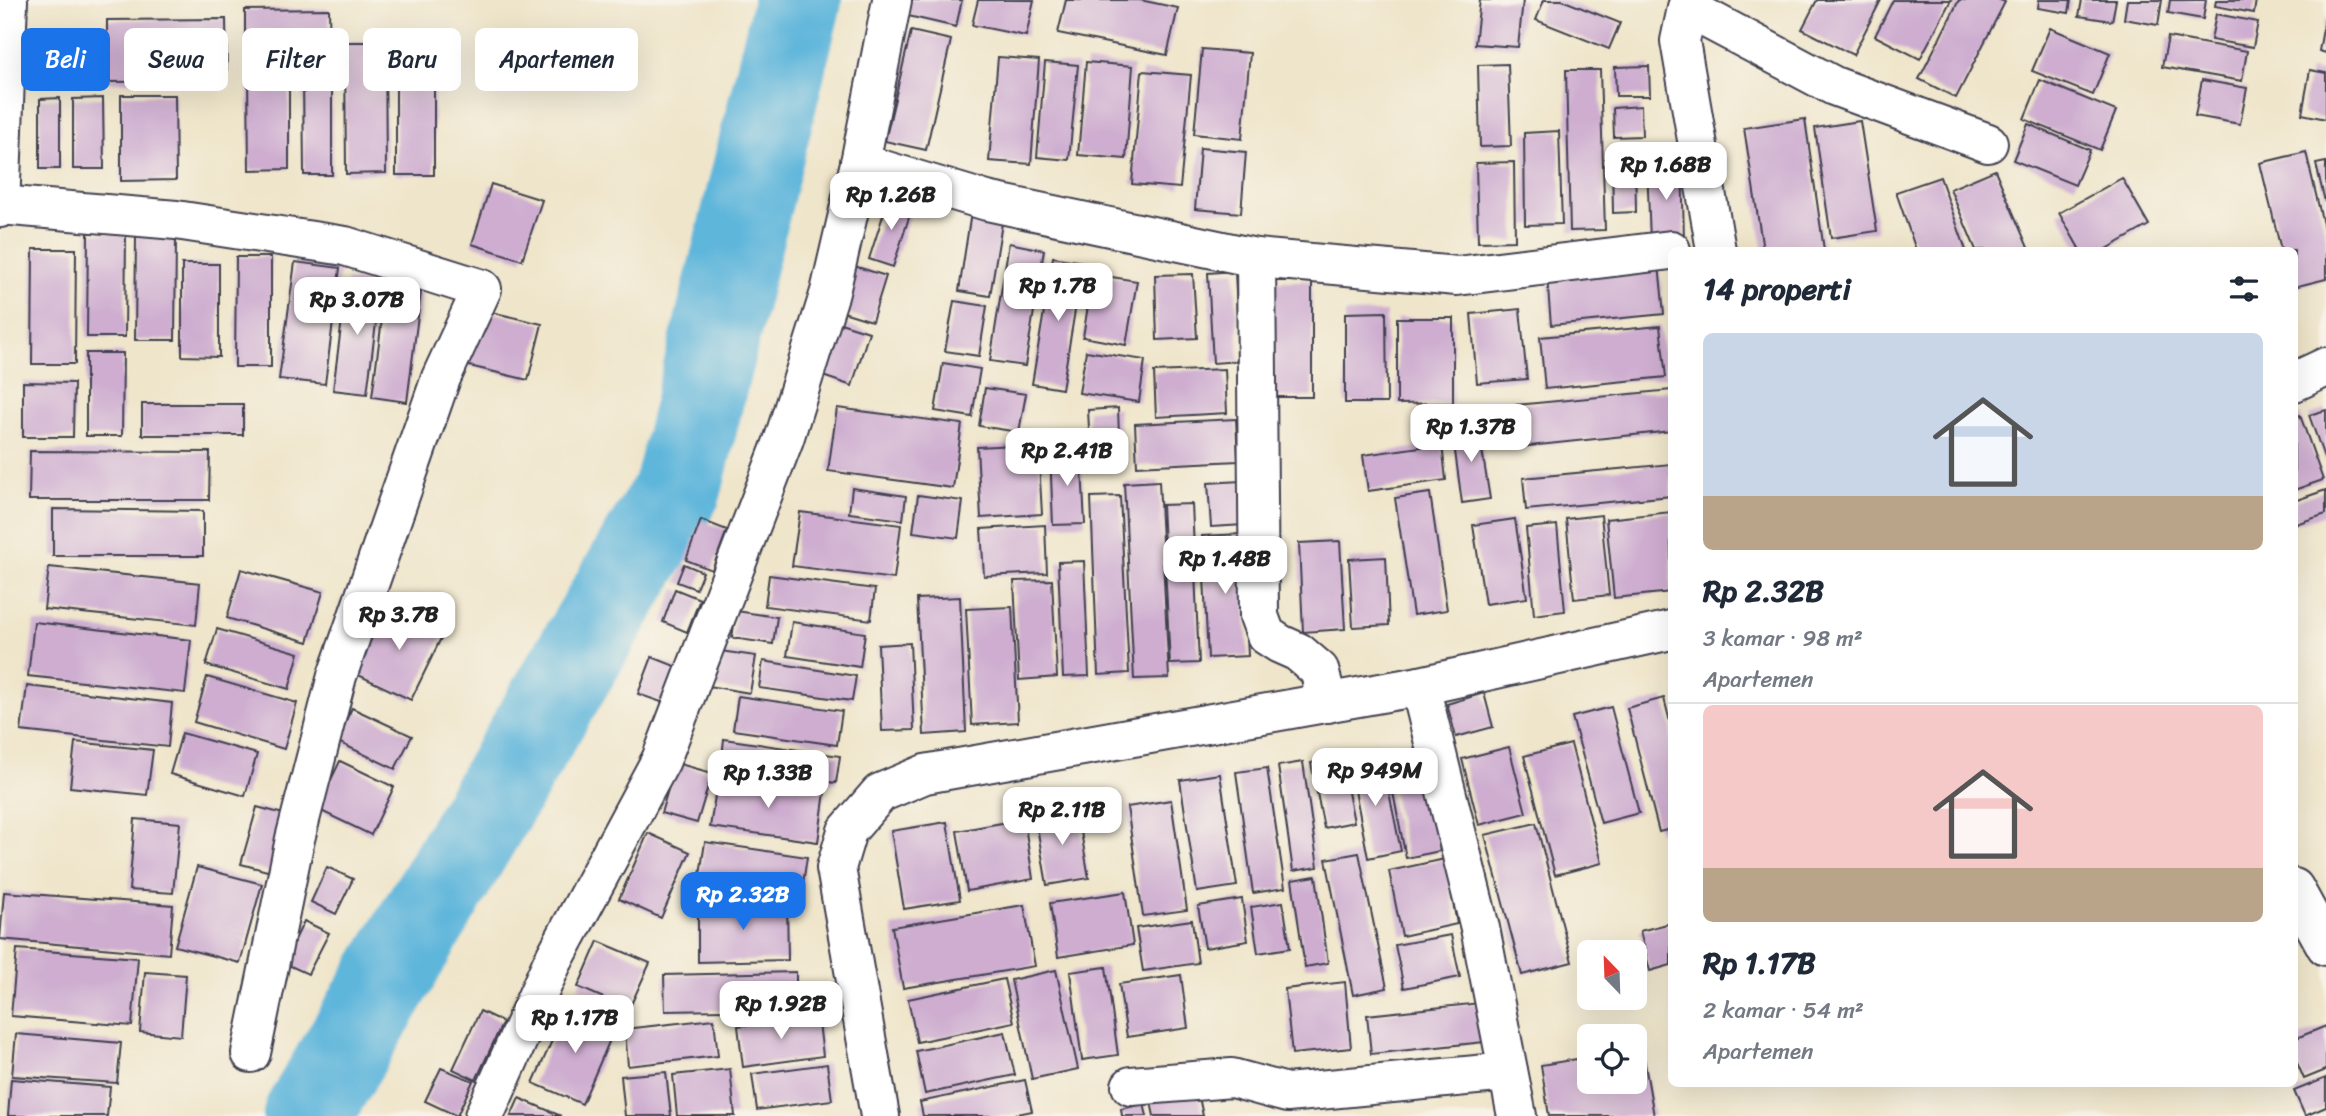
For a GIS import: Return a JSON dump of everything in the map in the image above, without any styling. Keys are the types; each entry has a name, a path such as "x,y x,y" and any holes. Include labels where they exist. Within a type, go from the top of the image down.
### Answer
{"street":[{"path":"8,0 0,207 176,220 345,246 482,289 441,378 337,676 295,839 251,1053"},
{"path":"484,1116 552,963 661,760 784,439 830,292 860,163 892,0"},
{"path":"1686,16 1834,86 1987,143"},
{"path":"1686,16 1715,247"},
{"path":"860,163 987,201 1256,258 1457,276 1668,250"},
{"path":"1256,258 1259,616 1266,635 1280,645 1298,652 1319,670 1328,703"},
{"path":"2298,380 2326,367"},
{"path":"880,1116 836,867 847,831 880,793 925,774 1420,686 1668,631"},
{"path":"1420,686 1480,928 1517,1116"},
{"path":"2298,895 2326,946"},
{"path":"1131,1086 1231,1078 1287,1093 1508,1072"}],"building":[{"path":"908,0 962,0 956,27 904,15"},
{"path":"978,0 1034,0 1026,36 972,25"},
{"path":"1066,0 1140,0 1178,8 1167,55 1058,33"},
{"path":"1480,0 1523,0 1518,47 1475,44"},
{"path":"1544,0 1562,0 1620,23 1609,49 1536,20"},
{"path":"1817,0 1881,0 1853,55 1802,29"},
{"path":"1893,0 1951,0 1920,59 1875,36"},
{"path":"1959,0 2005,2 1956,98 1919,79"},
{"path":"2039,0 2071,0 2069,13 2038,8"},
{"path":"2082,0 2116,0 2112,21 2079,16"},
{"path":"2127,0 2162,0 2158,25 2124,19"},
{"path":"2170,0 2206,0 2203,19 2168,13"},
{"path":"2216,0 2256,0 2254,13 2215,6"},
{"path":"329,9 329,28 245,28 245,10"},
{"path":"2216,14 2258,22 2253,47 2211,40"},
{"path":"2326,18 2326,53 2319,51"},
{"path":"226,19 226,28 124,28 124,82 110,82 110,28 107,28 107,20"},
{"path":"2050,28 2110,53 2093,95 2032,71"},
{"path":"911,31 951,40 926,150 885,141"},
{"path":"2168,37 2247,51 2242,81 2162,67"},
{"path":"349,42 363,42 363,91 385,91 386,173 346,174 345,91 349,91"},
{"path":"1202,49 1250,53 1242,139 1194,134"},
{"path":"998,57 1039,60 1031,164 989,161"},
{"path":"1045,62 1078,65 1069,160 1037,157"},
{"path":"1086,62 1133,66 1126,159 1078,155"},
{"path":"1508,64 1511,146 1480,147 1478,65"},
{"path":"1649,66 1650,96 1616,96 1615,67"},
{"path":"1566,70 1600,70 1605,230 1570,231"},
{"path":"2310,70 2326,73 2326,119 2302,114"},
{"path":"1142,71 1191,75 1180,188 1132,184"},
{"path":"2040,80 2116,111 2100,150 2024,119"},
{"path":"2202,80 2247,88 2240,124 2195,116"},
{"path":"248,91 289,91 289,169 249,170"},
{"path":"303,91 332,91 332,175 304,175"},
{"path":"396,91 434,91 434,175 396,175"},
{"path":"121,95 175,95 176,180 121,181"},
{"path":"60,98 60,169 40,169 40,99"},
{"path":"103,98 104,169 73,169 73,99"},
{"path":"1641,106 1642,136 1614,137 1613,108"},
{"path":"1805,119 1824,247 1763,247 1744,128"},
{"path":"1860,121 1877,231 1831,238 1815,128"},
{"path":"2028,124 2090,150 2075,185 2013,160"},
{"path":"1559,131 1562,224 1525,225 1524,133"},
{"path":"1200,148 1246,152 1241,213 1195,209"},
{"path":"1635,152 1636,212 1613,213 1612,153"},
{"path":"2306,152 2326,237 2326,279 2298,286 2298,247 2280,247 2260,163"},
{"path":"1514,162 1515,241 1478,242 1476,163"},
{"path":"2326,162 2326,202 2325,202 2316,164"},
{"path":"1682,164 1684,238 1650,240 1647,165"},
{"path":"1995,170 2028,247 1975,247 1950,189"},
{"path":"1940,177 1965,247 1915,247 1896,192"},
{"path":"2122,178 2149,225 2110,247 2078,247 2059,213"},
{"path":"491,184 542,200 522,260 472,244"},
{"path":"889,197 913,205 893,267 869,259"},
{"path":"972,206 1004,211 990,296 959,291"},
{"path":"88,233 126,233 125,337 87,337"},
{"path":"136,236 176,236 175,340 135,340"},
{"path":"1009,243 1044,250 1025,366 990,361"},
{"path":"33,249 76,249 75,364 32,364"},
{"path":"236,257 271,257 271,367 235,367"},
{"path":"1053,257 1083,262 1062,389 1032,384"},
{"path":"295,262 340,268 325,384 279,379"},
{"path":"182,264 219,264 219,357 182,356"},
{"path":"1659,265 1664,314 1551,325 1547,276"},
{"path":"854,266 886,276 872,321 840,311"},
{"path":"1235,271 1239,361 1213,363 1208,273"},
{"path":"1093,274 1137,281 1126,345 1083,337"},
{"path":"1193,274 1197,338 1157,340 1155,275"},
{"path":"347,280 381,284 367,394 333,390"},
{"path":"1274,281 1312,281 1312,397 1274,397"},
{"path":"386,288 421,292 407,402 372,397"},
{"path":"954,301 987,306 979,356 945,351"},
{"path":"478,309 542,324 528,380 465,365"},
{"path":"1520,309 1527,379 1477,383 1471,314"},
{"path":"1386,312 1387,403 1345,403 1345,313"},
{"path":"1397,318 1453,318 1453,403 1397,404"},
{"path":"834,321 869,332 852,386 817,374"},
{"path":"1660,326 1666,377 1545,389 1540,337"},
{"path":"1086,351 1145,360 1139,402 1079,393"},
{"path":"86,353 123,353 122,436 86,436"},
{"path":"943,363 980,369 972,417 935,411"},
{"path":"1225,369 1227,413 1156,417 1154,372"},
{"path":"23,382 74,383 73,437 23,437"},
{"path":"985,388 1026,394 1019,432 979,426"},
{"path":"1668,390 1668,431 1520,447 1516,405"},
{"path":"142,404 243,404 243,435 142,435"},
{"path":"837,408 962,424 953,488 828,471"},
{"path":"1118,408 1120,463 1091,465 1088,410"},
{"path":"2326,410 2326,463 2309,415"},
{"path":"2300,415 2323,480 2298,489"},
{"path":"1236,419 1238,461 1137,466 1135,424"},
{"path":"1478,425 1490,499 1462,503 1452,429"},
{"path":"1038,444 1042,514 981,518 977,447"},
{"path":"1442,444 1446,480 1368,491 1363,455"},
{"path":"1081,450 1085,524 1053,525 1050,452"},
{"path":"30,451 210,452 209,500 29,500"},
{"path":"1668,464 1668,496 1526,510 1523,478"},
{"path":"1159,481 1169,678 1134,679 1124,483"},
{"path":"1241,481 1244,525 1211,527 1208,483"},
{"path":"852,488 906,496 903,520 849,513"},
{"path":"2326,490 2326,514 2298,523 2298,500"},
{"path":"1430,493 1447,610 1413,615 1395,498"},
{"path":"918,495 963,501 958,538 913,532"},
{"path":"1120,496 1129,673 1098,675 1091,497"},
{"path":"1192,504 1199,663 1170,664 1162,505"},
{"path":"53,509 203,511 203,556 53,556"},
{"path":"800,512 901,525 894,579 792,566"},
{"path":"1668,512 1668,592 1614,598 1606,519"},
{"path":"1601,515 1609,595 1574,599 1566,519"},
{"path":"1515,519 1527,598 1485,604 1473,525"},
{"path":"701,520 727,530 712,570 686,560"},
{"path":"1045,525 1047,573 984,576 981,529"},
{"path":"1557,525 1565,611 1534,615 1526,528"},
{"path":"1242,534 1248,656 1208,658 1202,536"},
{"path":"1340,541 1345,629 1303,632 1299,543"},
{"path":"1386,557 1389,625 1353,627 1349,559"},
{"path":"1084,561 1089,676 1063,677 1058,562"},
{"path":"684,564 703,572 696,589 677,582"},
{"path":"49,567 200,583 196,625 44,609"},
{"path":"241,569 323,592 308,642 227,618"},
{"path":"769,575 875,589 871,620 765,606"},
{"path":"1052,580 1057,677 1019,680 1014,581"},
{"path":"675,589 700,599 687,632 663,622"},
{"path":"960,597 966,732 924,735 917,599"},
{"path":"385,605 444,632 411,700 354,673"},
{"path":"1012,607 1018,722 972,725 966,609"},
{"path":"736,611 777,617 773,644 732,638"},
{"path":"34,622 191,640 185,693 28,676"},
{"path":"792,622 865,633 860,667 787,656"},
{"path":"217,629 299,653 289,689 206,665"},
{"path":"910,643 914,730 882,731 878,645"},
{"path":"713,650 756,656 750,693 708,686"},
{"path":"652,657 680,668 667,704 638,694"},
{"path":"763,661 856,676 852,701 759,688"},
{"path":"207,677 297,703 284,749 194,722"},
{"path":"27,686 172,703 168,747 21,731"},
{"path":"1484,693 1493,727 1456,737 1447,704"},
{"path":"738,696 842,711 837,745 733,730"},
{"path":"1664,698 1668,714 1668,830 1659,832 1627,708"},
{"path":"1611,707 1639,813 1601,823 1572,717"},
{"path":"352,708 412,736 395,769 336,741"},
{"path":"182,733 257,754 245,796 170,774"},
{"path":"724,739 840,756 836,783 721,767"},
{"path":"75,742 153,750 147,795 70,787"},
{"path":"1571,744 1602,863 1555,875 1524,756"},
{"path":"1509,747 1526,813 1479,825 1462,759"},
{"path":"1341,757 1354,822 1324,828 1311,763"},
{"path":"1382,758 1401,851 1368,858 1350,764"},
{"path":"1422,760 1440,851 1406,858 1388,767"},
{"path":"340,761 394,787 371,835 317,809"},
{"path":"1303,762 1318,867 1293,871 1278,766"},
{"path":"676,763 712,773 697,823 661,813"},
{"path":"1267,768 1285,888 1253,893 1236,772"},
{"path":"1220,774 1237,886 1197,892 1180,780"},
{"path":"718,777 825,792 818,842 710,827"},
{"path":"1171,800 1187,910 1143,916 1127,807"},
{"path":"257,807 287,815 271,872 241,864"},
{"path":"1077,809 1089,878 1047,885 1035,815"},
{"path":"135,819 180,823 173,893 129,890"},
{"path":"1024,819 1033,879 967,891 957,831"},
{"path":"947,822 960,900 904,909 891,831"},
{"path":"1536,823 1572,962 1522,975 1485,835"},
{"path":"648,833 690,852 661,918 619,899"},
{"path":"705,842 807,857 802,890 700,875"},
{"path":"1359,853 1387,988 1353,995 1326,859"},
{"path":"1445,859 1457,924 1402,936 1389,871"},
{"path":"197,867 262,884 240,963 175,946"},
{"path":"327,867 353,879 336,914 311,902"},
{"path":"1316,876 1328,963 1305,967 1292,880"},
{"path":"4,892 173,905 169,954 0,939"},
{"path":"1125,892 1133,945 1058,957 1050,903"},
{"path":"1242,899 1248,941 1205,948 1198,906"},
{"path":"787,901 788,960 698,962 698,903"},
{"path":"1283,902 1290,948 1258,953 1251,907"},
{"path":"1024,905 1035,966 903,988 892,927"},
{"path":"1192,920 1198,963 1143,971 1136,928"},
{"path":"304,921 329,933 308,974 284,963"},
{"path":"1668,924 1668,966 1650,971 1647,940 1642,940 1640,931"},
{"path":"1451,935 1460,977 1404,988 1395,945"},
{"path":"598,941 650,963 629,1009 578,987"},
{"path":"17,949 138,958 132,1026 11,1016"},
{"path":"1106,967 1118,1055 1082,1060 1070,972"},
{"path":"1056,970 1078,1069 1032,1079 1011,980"},
{"path":"145,972 186,975 181,1036 140,1032"},
{"path":"796,972 796,1009 665,1011 664,975"},
{"path":"1181,975 1188,1028 1127,1037 1119,984"},
{"path":"1004,979 1014,1022 917,1042 908,999"},
{"path":"1345,982 1351,1048 1292,1054 1285,989"},
{"path":"1480,1003 1484,1042 1371,1054 1367,1015"},
{"path":"568,1005 616,1026 582,1104 533,1083"},
{"path":"480,1011 503,1022 476,1080 453,1069"},
{"path":"818,1014 823,1056 743,1067 738,1026"},
{"path":"714,1019 718,1056 628,1066 625,1029"},
{"path":"2326,1026 2326,1070 2304,1079 2298,1065 2298,1037"},
{"path":"1005,1032 1015,1075 925,1094 916,1051"},
{"path":"16,1034 121,1043 117,1083 12,1076"},
{"path":"1577,1059 1577,1094 1647,1094 1647,1076 1654,1116 1549,1116 1541,1065"},
{"path":"827,1064 832,1100 757,1110 752,1074"},
{"path":"441,1068 473,1081 457,1116 425,1101"},
{"path":"730,1069 735,1116 677,1116 673,1075"},
{"path":"666,1072 671,1116 625,1116 621,1076"},
{"path":"2326,1078 2326,1107 2305,1116 2294,1091"},
{"path":"11,1079 110,1087 107,1116 8,1116"},
{"path":"1025,1080 1032,1111 1008,1116 923,1116 920,1102"},
{"path":"1198,1092 1203,1116 1154,1116 1151,1102"},
{"path":"519,1098 561,1116 511,1116"},
{"path":"1144,1104 1147,1116 1122,1116 1121,1109"}],"waterway":[{"path":"307,1116 678,488 798,0"}]}
